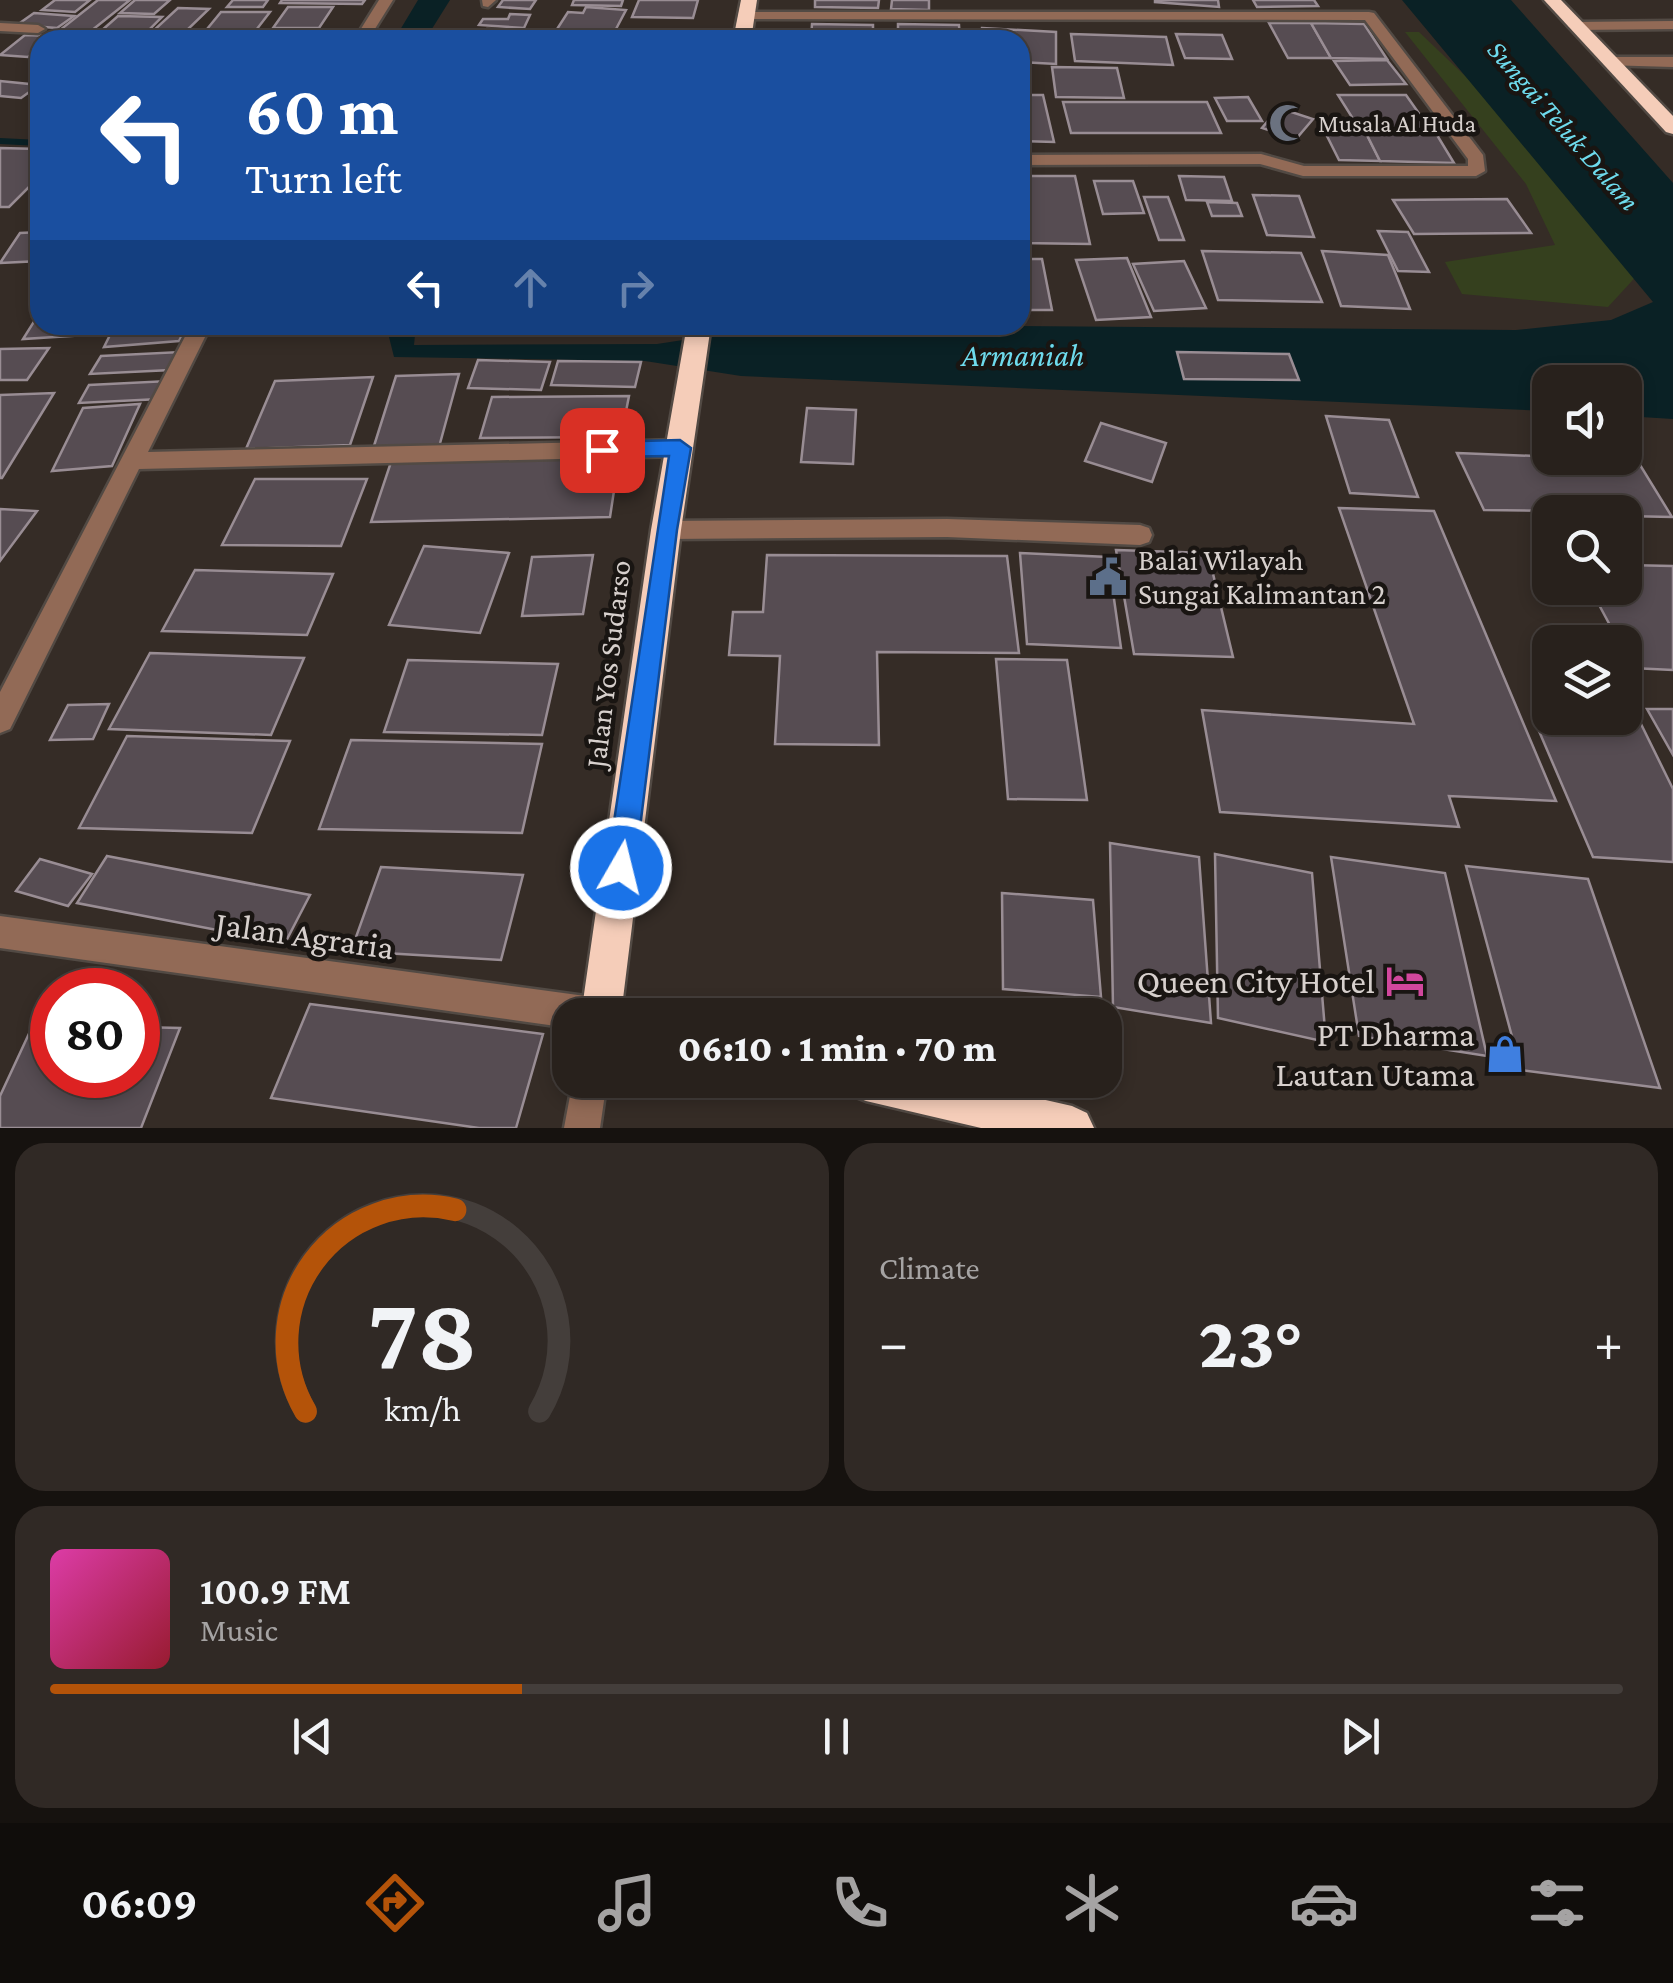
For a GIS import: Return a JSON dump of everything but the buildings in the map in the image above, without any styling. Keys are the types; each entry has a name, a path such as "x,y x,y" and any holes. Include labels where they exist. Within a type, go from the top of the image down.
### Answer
{"highway":[{"path":"1552,0 1673,128"},
{"name":"Jalan Yos Sudarso","path":"602,998 666,530 698,335"},
{"path":"943,1098 1072,1128"}],"street":[{"path":"367,30 386,0"},
{"path":"748,8 1369,16 1478,158 1476,171 1302,172 1261,159 1030,160"},
{"path":"1654,25 1673,43"},
{"path":"1575,26 1673,25"},
{"path":"0,28 38,29"},
{"path":"1610,62 1673,62"},
{"path":"0,720 196,335"},
{"path":"132,461 680,448"},
{"path":"666,530 947,528 1140,534"},
{"name":"Jalan Agraria","path":"0,932 552,1008"},
{"path":"582,1128 587,1098"}],"green space":[{"path":"1405,32 1419,32 1484,94 1642,270 1608,307 1462,294 1445,262 1555,245 1526,184"}],"water":[{"path":"418,0 450,0 431,30 400,30"},
{"path":"1402,0 1511,0 1673,183 1673,419 1642,417 1642,365 1532,365 1532,410 741,376 645,361 394,357 388,335 415,335 414,345 657,344 716,335 1030,335 1030,326 1516,330 1611,320 1653,302"}],"waterway":[{"path":"0,141 30,142"}],"place":[{"name":"Musala Al Huda","path":"1288,123"},
{"name":"Balai Wilayah Sungai Kalimantan 2","path":"1108,577"},
{"name":"Queen City Hotel","path":"1405,981"},
{"name":"PT Dharma Lautan Utama","path":"1505,1054"}],"route":[{"path":"602,450 680,448 621,868"}],"water label":[{"name":"Sungai Teluk Dalam","path":"1564,125"},
{"name":"Armaniah","path":"1023,355"}]}
